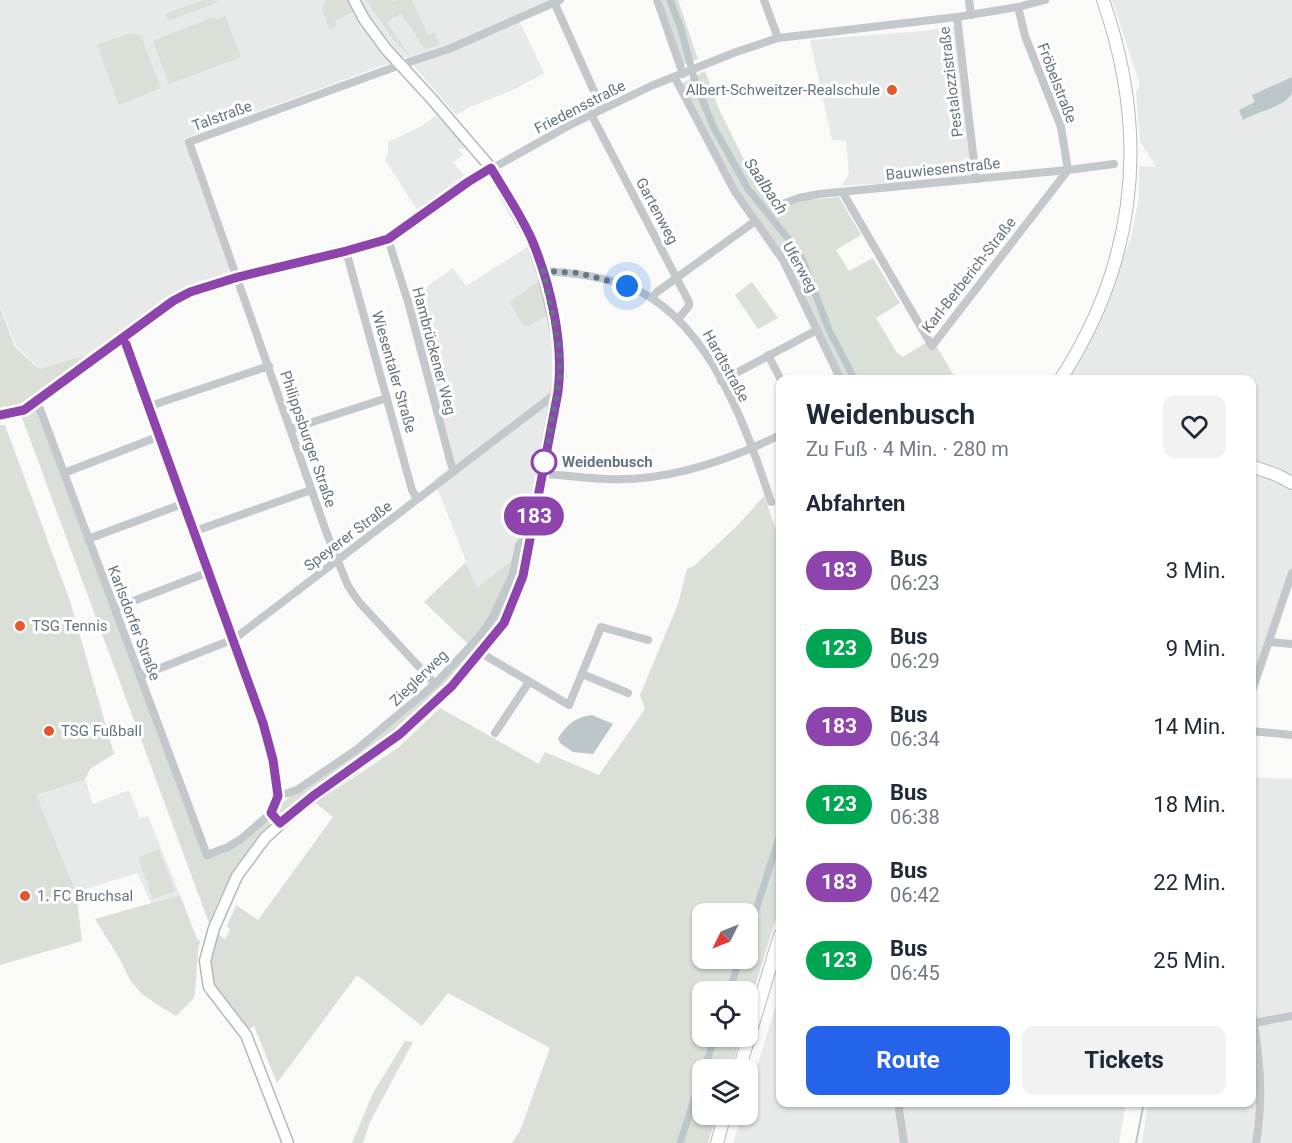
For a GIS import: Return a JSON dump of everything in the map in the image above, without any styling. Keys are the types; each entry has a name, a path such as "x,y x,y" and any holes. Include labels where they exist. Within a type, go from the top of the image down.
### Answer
{"main road":[{"path":"288,1143 246,1035 214,995 206,978 205,961 219,914 229,890 246,862 280,823 313,796 400,734 452,686 481,653 509,612 523,576 531,539 560,376 559,346 543,271 531,238 491,168 374,34 354,0"},
{"path":"1063,375 1101,300 1121,240 1128,204 1131,161 1129,109 1125,78 1103,0"},
{"path":"1256,468 1292,483"},
{"path":"1277,475 1292,476"},
{"path":"742,1059 776,949"},
{"path":"717,1143 722,1125"}],"street":[{"name":"Uferweg","path":"657,0 682,75 735,192 783,260 839,375"},
{"path":"764,0 778,38"},
{"path":"969,0 971,15"},
{"name":"Friedensstraße","path":"0,416 24,410 173,301 190,292 238,277 388,239 491,168 591,114 700,66 778,38 957,17 1045,0"},
{"path":"400,65 449,49 557,1 602,109"},
{"name":"Fröbelstraße","path":"1018,7 1025,36 1061,127 1068,170"},
{"name":"Pestalozzistraße","path":"957,17 976,179"},
{"name":"Talstraße","path":"238,277 189,142 400,65"},
{"name":"Gartenweg","path":"591,114 689,306 679,318"},
{"name":"Bauwiesenstraße","path":"777,206 799,198 1114,164"},
{"name":"Karl-Berberich-Straße","path":"843,193 932,346 1068,170"},
{"path":"651,298 754,222"},
{"name":"Hambrückener Weg","path":"388,239 408,302 454,471"},
{"name":"Wiesentaler Straße","path":"346,251 412,490 417,499"},
{"name":"Hardtstraße","path":"543,271 579,273 616,282 651,298 679,318 704,350 721,381 753,448 771,502"},
{"name":"Philippsburger Straße","path":"238,277 311,490 348,585 359,602 435,684"},
{"path":"721,381 817,330"},
{"path":"122,338 132,357 150,406 266,732 278,796 271,813 280,823"},
{"path":"768,355 778,375"},
{"path":"150,406 269,366"},
{"name":"Speyerer Straße","path":"140,676 234,639 558,392"},
{"path":"291,429 387,398"},
{"name":"Karlsdorfer Straße","path":"35,401 40,409 207,855 242,839 271,813"},
{"path":"64,473 160,436"},
{"path":"542,474 608,480 657,476 707,465 776,437"},
{"path":"195,531 311,490"},
{"path":"88,539 185,503"},
{"name":"Zieglerweg","path":"278,796 297,790 356,750 435,684 480,636 493,617 513,574 519,544 523,540 531,539"},
{"path":"115,608 209,572"},
{"path":"1256,680 1292,573"},
{"path":"481,653 569,705 600,627 648,640"},
{"path":"1269,642 1292,644"},
{"path":"582,674 628,693"},
{"path":"495,733 529,682"},
{"path":"1256,731 1292,735"},
{"path":"1256,1023 1292,1016"},
{"path":"1256,1037 1260,1091 1256,1143"},
{"path":"899,1107 904,1143"}],"shaded area":[{"path":"0,0 556,0 518,18 544,73 513,90 456,115 406,57 185,138 192,164 230,268 227,273 163,299 104,346 86,355 40,369 16,346 0,305"},
{"path":"204,0 221,1 168,21 165,14"},
{"path":"326,0 347,0 353,12 334,21 336,26 329,29 322,8"},
{"path":"366,0 392,0 394,2 412,0 428,35 435,33 439,45 425,49 401,13 387,22 411,58 394,40"},
{"path":"660,0 678,0 698,59 683,65"},
{"path":"1112,0 1292,0 1292,474 1256,463 1256,375 1066,375 1114,281 1131,238 1139,196 1139,166 1156,167 1140,141 1136,92 1140,85"},
{"path":"225,16 241,57 169,84 153,41 214,17 216,20"},
{"name":"Albert-Schweitzer-Realschule","path":"954,26 973,178 841,186 849,174 846,141 832,140 810,40 922,31"},
{"path":"131,33 141,36 161,88 119,105 97,45"},
{"path":"705,71 719,109 748,168 779,209 808,200 839,197 861,235 836,250 849,271 873,258 900,303 876,318 897,353 903,357 932,339 954,375 841,375 797,282 744,202 681,84"},
{"path":"1292,77 1292,92 1285,101 1243,120 1239,110 1255,102 1252,95"},
{"path":"436,115 467,148 458,149 463,155 453,162 465,176 418,211 385,160 388,153 388,142 422,126"},
{"path":"529,246 542,283 550,322 556,359 554,387 527,528 512,560 477,589 434,480 455,462 409,299 453,268 466,286"},
{"path":"539,281 547,315 529,326 524,326 509,302"},
{"path":"752,282 778,318 758,329 735,295"},
{"path":"0,307 15,347 40,369 86,355 30,402 13,412 0,412"},
{"path":"37,409 205,859 230,849 245,840 265,821 270,822 235,871 209,923 21,415"},
{"path":"0,425 5,425 70,601 114,754 90,769 85,779 36,795 76,892 82,941 0,965"},
{"path":"1256,468 1292,479 1292,573 1256,679"},
{"path":"764,496 776,530 776,919 757,981 692,981 692,1047 738,1047 734,1059 692,1059 692,1125 714,1125 708,1143 512,1143 520,1131 550,1048 448,993 422,1026 357,975 277,1083 254,1026 248,1030 223,999 213,981 210,962 217,934 225,939 230,930 227,926 236,905 258,920 333,817 316,803 399,747 440,708 539,764 545,752 599,775 645,709 640,695 678,604 687,569 694,566 737,526"},
{"path":"531,539 509,612 452,686 313,796 283,813 280,812 279,806 297,790 391,723 470,646 424,602 466,562 477,588 516,557 519,545"},
{"path":"592,715 613,724 593,754 573,752 560,743 558,738 569,725 576,719"},
{"path":"1256,777 1292,779 1292,1143 1142,1143 1147,1107 1256,1107"},
{"path":"85,779 93,804 129,790 140,818 148,816 180,895 151,903 137,873 76,892 35,794"},
{"path":"159,849 175,891 153,899 138,858"},
{"path":"180,895 197,939 200,941 195,993 193,999 176,1016 141,993 130,980 95,919"},
{"path":"776,1006 776,1107 1125,1107 1119,1143 733,1143 739,1125 758,1125 758,1063"},
{"path":"405,1041 413,1042 370,1122 363,1143 352,1143 373,1093"}],"waterway":[{"name":"Saalbach","path":"670,0 681,29 695,82 713,126 748,189 790,241 803,261 829,330 852,375"},
{"path":"758,904 776,847"},
{"path":"733,981 736,969"},
{"path":"708,1059 711,1047"},
{"path":"680,1143 692,1106"},
{"name":"Saalbach","path":"1136,1143 1143,1107"}],"bus line":[{"name":"183","path":"0,415 24,410 102,351 173,301 190,292 238,277 388,239 491,168 531,238 544,276 559,346 558,392 523,576 504,623 452,686 384,747 313,796 280,823 271,813 278,796 273,760 263,723 126,344"}],"place":[{"name":"Albert-Schweitzer-Realschule","path":"892,90"},
{"name":"Weidenbusch","path":"544,462"},
{"name":"TSG Tennis","path":"20,626"},
{"name":"TSG Fußball","path":"49,731"},
{"name":"1. FC Bruchsal","path":"25,896"}],"route":[{"path":"544,462 560,376 559,346 543,271 579,273 627,286"}]}
